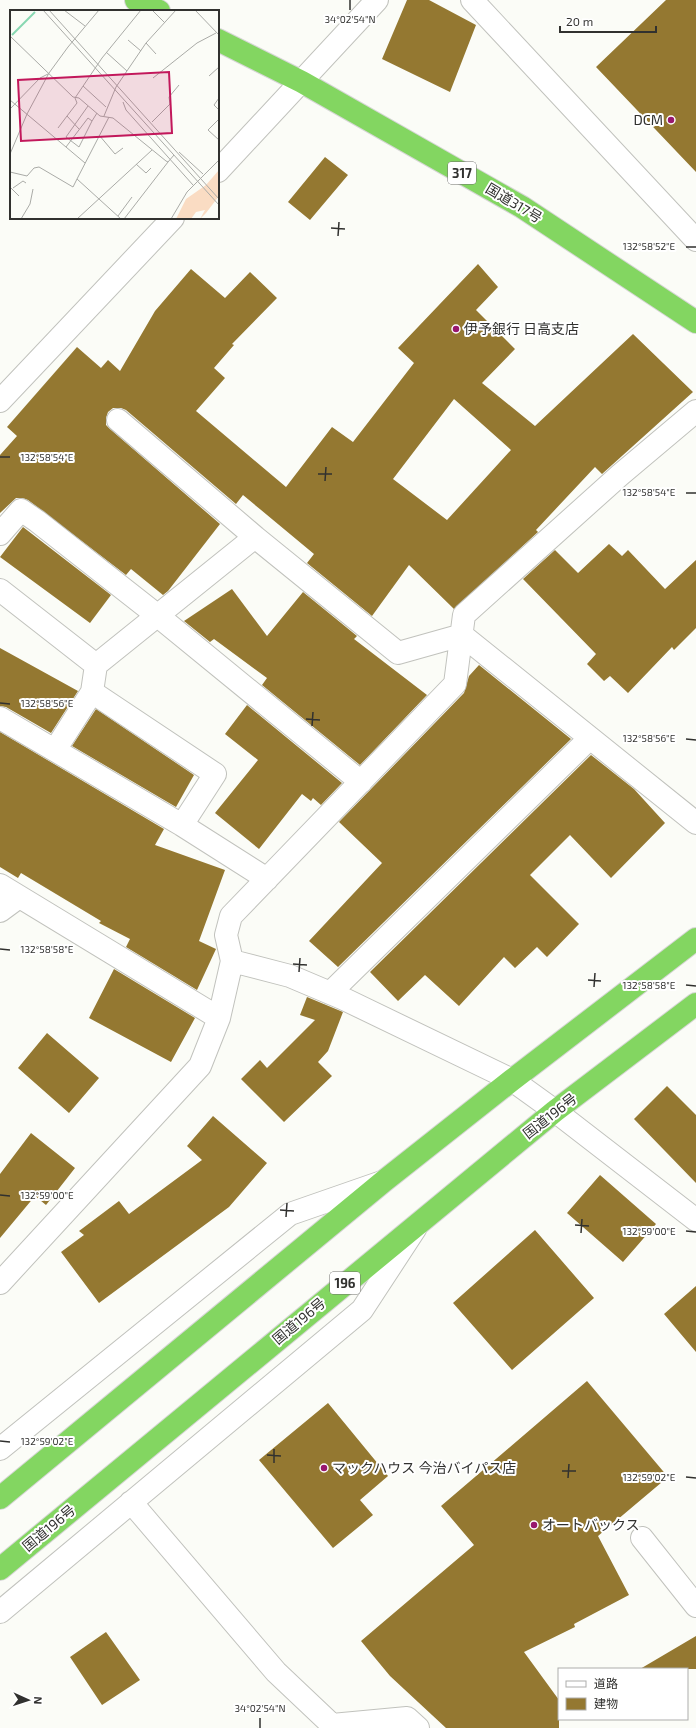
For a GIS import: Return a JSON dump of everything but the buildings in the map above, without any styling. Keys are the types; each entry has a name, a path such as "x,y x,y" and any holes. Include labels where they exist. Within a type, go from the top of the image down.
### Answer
{"highway":[{"path":"136,0 157,10"},
{"name":"国道317号","path":"219,40 302,82 522,207 696,322"},
{"path":"0,1498 384,1181 512,1080 696,940"},
{"name":"国道196号","path":"0,1569 555,1111 696,1004"}],"street":[{"path":"219,170 377,0"},
{"path":"472,0 696,240"},
{"path":"0,401 172,219"},
{"path":"0,1283 200,1066 219,1018 232,960 226,935 231,916 455,684 464,615 620,475 696,411"},
{"path":"118,420 255,537 398,653 462,635"},
{"path":"0,534 21,510 158,616 361,782"},
{"path":"55,750 92,692 96,665 255,537"},
{"path":"0,590 96,665"},
{"path":"462,635 696,824"},
{"path":"92,692 215,774 182,825"},
{"path":"0,718 182,825 267,879"},
{"path":"330,993 590,738"},
{"path":"0,885 219,1018"},
{"path":"0,911 19,897"},
{"path":"232,960 290,976 330,993 512,1080 555,1111 696,1220"},
{"path":"0,1449 290,1214 384,1181"},
{"path":"0,1612 362,1310 420,1222"},
{"path":"131,1502 276,1672 332,1725 407,1718 418,1728"},
{"path":"642,1538 696,1606"}],"place":[{"name":"DCM","path":"671,120"},
{"name":"伊予銀行 日高支店","path":"456,329"},
{"name":"マックハウス 今治バイパス店","path":"324,1468"},
{"name":"オートバックス","path":"534,1525"}]}
